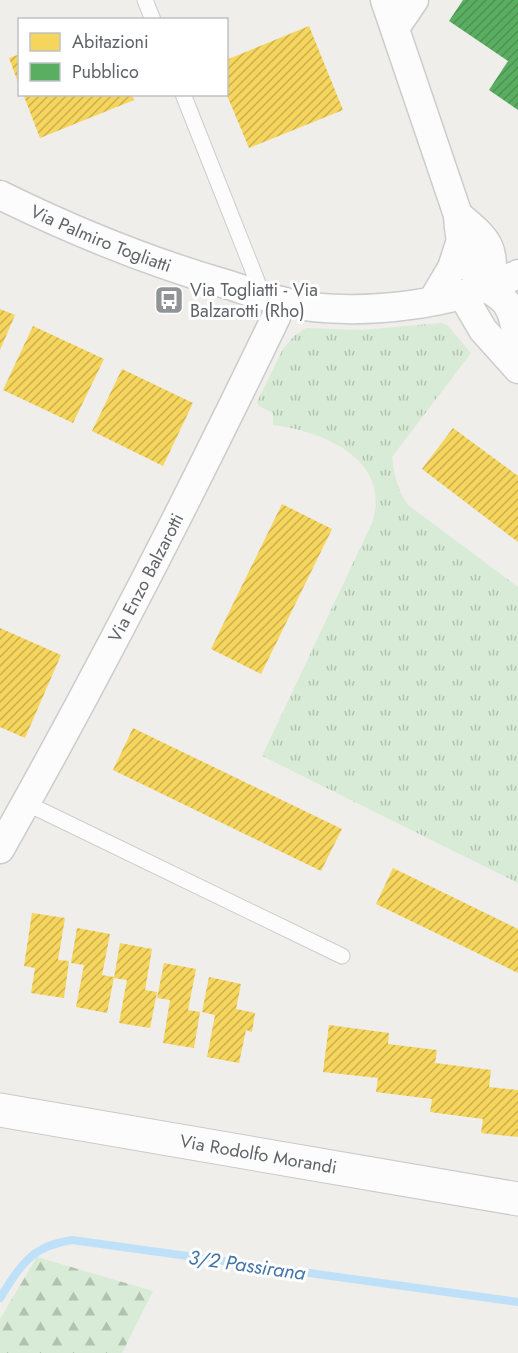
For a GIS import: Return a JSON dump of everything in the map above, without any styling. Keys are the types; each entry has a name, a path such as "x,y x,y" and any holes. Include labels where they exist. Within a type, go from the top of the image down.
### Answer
{"street":[{"path":"385,0 459,229 452,268 433,300"},
{"path":"395,28 414,0"},
{"name":"Via Palmiro Togliatti","path":"0,195 81,234 139,257 272,299 335,309 371,309 433,300 475,291 518,274"},
{"path":"459,229 488,243 492,254 493,271 475,291"},
{"path":"475,291 508,305 517,323 518,363"},
{"path":"475,291 483,330 518,369"},
{"name":"Via Enzo Balzarotti","path":"0,849 132,610 230,415 276,317 272,299"},
{"name":"Via Rodolfo Morandi","path":"0,1110 518,1199"}],"lane":[{"path":"145,0 152,18"},
{"path":"184,96 272,299"},
{"path":"26,802 342,956"}],"green space":[{"path":"441,323 447,325 471,353 392,457 399,488 408,505 518,587 518,883 262,756 372,523 376,501 372,482 363,465 349,452 312,434 273,425 273,413 259,406 257,402 283,349 294,336 306,328 361,330"},
{"path":"37,1257 153,1291 122,1353 0,1353 0,1319"}],"building: Abitazioni":[{"path":"309,26 343,110 249,148 227,96 228,59"},
{"path":"18,55 18,82 9,58"},
{"path":"24,96 133,96 134,100 40,138"},
{"path":"0,309 15,315 0,350"},
{"path":"33,326 104,359 73,423 3,390"},
{"path":"122,369 193,403 163,466 92,431"},
{"path":"453,428 518,476 518,542 422,469"},
{"path":"282,504 332,529 261,674 211,649"},
{"path":"0,628 61,655 25,738 0,727"},
{"path":"133,728 342,829 321,871 113,770"},
{"path":"393,868 518,929 518,973 376,904"},
{"path":"32,913 65,918 58,960 69,961 64,998 31,993 35,968 24,966"},
{"path":"77,928 110,934 102,975 114,977 107,1013 76,1007 84,965 71,963"},
{"path":"120,943 152,949 145,990 157,992 150,1028 119,1023 127,980 114,978"},
{"path":"164,963 196,969 188,1010 200,1012 194,1048 163,1043 170,1000 157,998"},
{"path":"209,977 241,984 236,1009 255,1013 252,1032 246,1030 239,1063 207,1057 215,1015 202,1012"},
{"path":"329,1025 389,1033 388,1044 437,1050 435,1063 491,1070 489,1087 518,1090 518,1137 481,1133 483,1119 430,1112 432,1099 376,1092 378,1078 323,1072"}],"building: Pubblico":[{"path":"463,0 518,0 518,110 489,90 508,61 449,21"}],"waterway":[{"name":"3/2 Passirana","path":"0,1298 28,1259 46,1247 72,1240 518,1302"}],"place":[{"name":"Via Togliatti - Via Balzarotti (Rho)","path":"169,300"}]}
